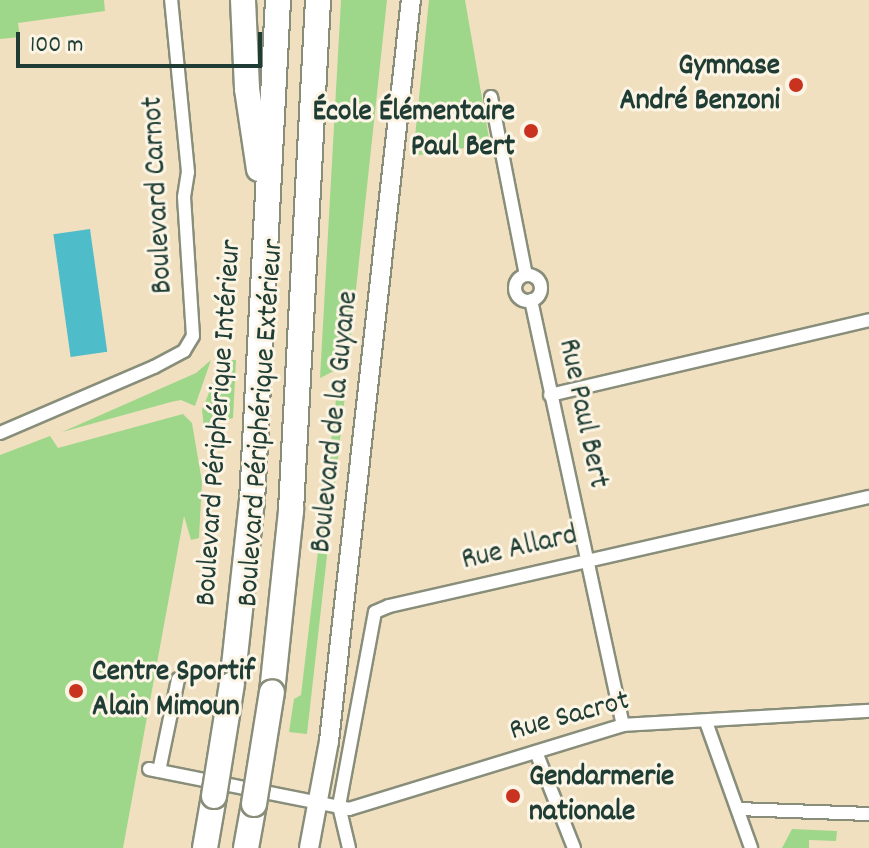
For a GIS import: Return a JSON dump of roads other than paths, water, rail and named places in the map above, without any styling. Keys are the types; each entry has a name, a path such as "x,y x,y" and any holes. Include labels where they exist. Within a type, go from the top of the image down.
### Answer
{"highway":[{"path":"243,0 247,89 268,226"},
{"name":"Boulevard Périphérique Intérieur","path":"205,848 232,684 252,501 278,0"},
{"name":"Boulevard Périphérique Extérieur","path":"246,848 272,692 291,510 318,0"}],"street":[{"name":"Boulevard Carnot","path":"0,433 154,367 184,351 194,326 184,197 188,172 171,0"},
{"name":"Boulevard de la Guyane","path":"309,848 329,741 411,0"},
{"name":"Rue Paul Bert","path":"491,97 526,275 536,278 541,288 531,300 623,725"},
{"path":"550,395 869,320"},
{"name":"Rue Allard","path":"339,806 375,612 383,607 869,497"},
{"path":"178,679 154,770 339,806 349,848"},
{"name":"Rue Sacrot","path":"339,806 358,807 623,725 869,711"},
{"path":"706,722 751,848"},
{"path":"536,752 574,848"},
{"path":"738,809 869,814"}],"water":[{"path":"90,229 107,352 71,357 53,234"}],"place":[{"name":"Gymnase André Benzoni","path":"796,85"},
{"name":"École Élémentaire Paul Bert","path":"531,131"},
{"name":"Centre Sportif Alain Mimoun","path":"76,691"},
{"name":"Gendarmerie nationale","path":"513,796"}]}
